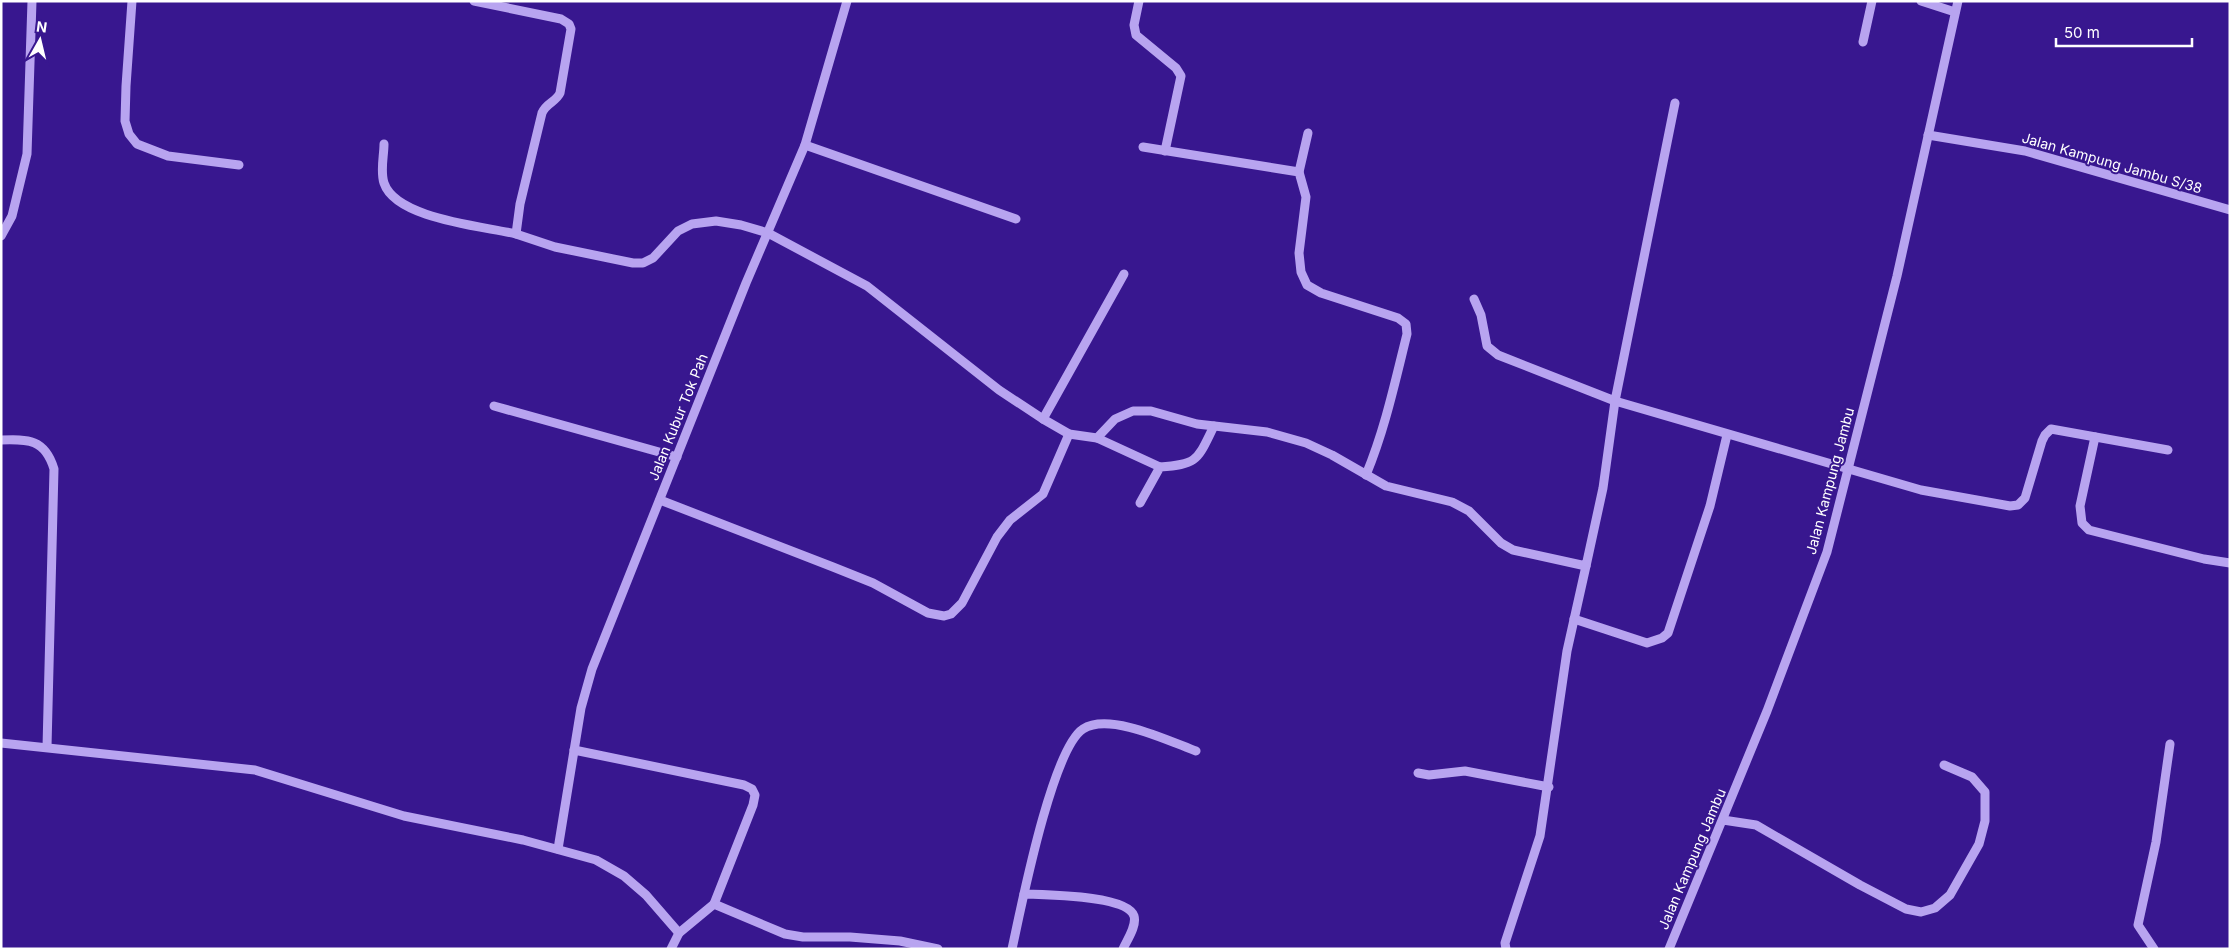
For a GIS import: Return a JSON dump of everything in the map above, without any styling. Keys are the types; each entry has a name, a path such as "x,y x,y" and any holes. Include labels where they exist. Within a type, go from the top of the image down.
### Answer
{"street":[{"path":"1,236 12,216 27,154 32,1"},
{"path":"132,1 125,121 129,134 137,144 168,156 239,165"},
{"path":"474,1 561,19 569,24 571,30 558,97 546,106 542,113 520,204 516,234"},
{"name":"Jalan Kubur Tok Pah","path":"558,849 581,708 592,669 805,145 848,1"},
{"path":"1139,1 1134,25 1136,35 1176,68 1180,76 1164,151"},
{"path":"1863,42 1872,1"},
{"path":"1921,1 1955,12"},
{"name":"Jalan Kampung Jambu","path":"1669,949 1771,702 1827,552 1897,276 1958,1"},
{"path":"1506,949 1505,943 1540,836 1549,787 1567,651 1603,488 1615,401 1675,103"},
{"path":"1308,133 1299,172 1306,197 1299,253 1301,272 1307,285 1321,293 1403,320 1408,329 1383,429 1366,474"},
{"name":"Jalan Kampung Jambu S/38","path":"1928,135 2025,151 2230,210"},
{"path":"384,144 382,173 384,184 392,196 428,216 516,234 556,247 634,263 644,263 665,248 678,231 692,224 716,221 741,224 768,233 867,286 999,390 1069,434 1097,438 1160,467 1184,465 1194,460 1202,450 1214,426"},
{"path":"805,145 1016,219"},
{"path":"1143,148 1299,172"},
{"path":"1043,418 1124,274"},
{"path":"1474,299 1481,315 1487,346 1498,355 1615,401 1921,490 2010,506 2018,505 2025,498 2044,435 2051,429 2168,450"},
{"path":"494,406 677,457"},
{"path":"1097,438 1115,419 1133,411 1151,411 1197,424 1267,432 1306,443 1386,486 1452,502 1469,510 1501,543 1513,550 1586,566"},
{"path":"660,500 833,567 873,584 928,613 944,616 951,614 962,604 997,536 1010,520 1043,494 1069,434"},
{"path":"1574,619 1647,643 1662,638 1668,633 1710,506 1727,435"},
{"path":"2095,437 2080,506 2082,523 2088,530 2204,559 2230,563"},
{"path":"1,440 27,439 34,441 50,456 54,469 47,747"},
{"path":"1140,504 1160,467"},
{"path":"1012,949 1051,786 1072,740 1083,729 1101,725 1122,725 1196,751"},
{"path":"1,743 255,770 404,816 558,849 596,860 624,876 646,895 679,933"},
{"path":"2154,949 2138,924 2156,842 2170,744"},
{"path":"574,750 744,785 752,789 755,795 753,805 714,904 679,933 671,949"},
{"path":"1723,820 1756,825 1860,885 1906,909 1921,912 1935,908 1950,894 1978,844 1985,821 1985,792 1972,777 1944,765"},
{"path":"1418,773 1429,775 1465,771 1549,787"},
{"path":"1024,894 1088,896 1125,907 1134,915 1135,920 1123,949"},
{"path":"714,904 785,934 803,937 850,937 900,941 938,949"}]}
